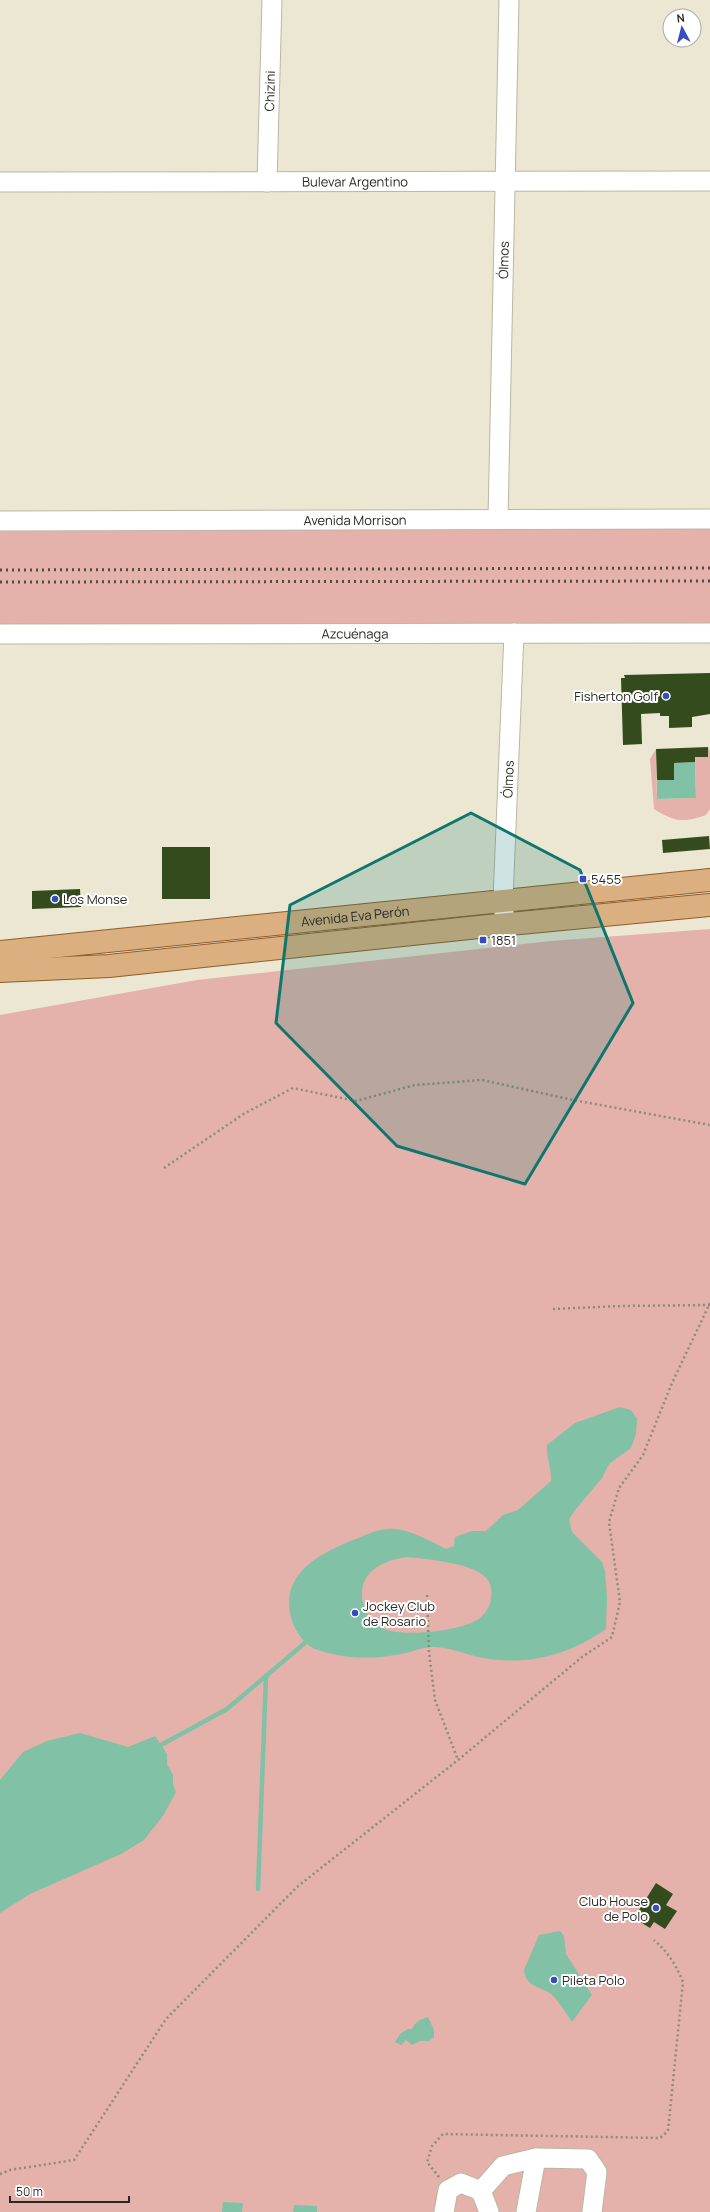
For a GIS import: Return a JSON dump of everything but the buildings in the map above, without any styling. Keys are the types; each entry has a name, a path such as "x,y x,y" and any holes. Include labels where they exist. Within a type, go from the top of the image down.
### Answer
{"main road":[{"name":"Avenida Eva Perón","path":"0,952 710,880"},
{"name":"Avenida Eva Perón","path":"0,971 109,966 710,905"}],"street":[{"name":"Chizini","path":"267,182 272,0"},
{"name":"Ólmos","path":"498,519 509,0"},
{"name":"Bulevar Argentino","path":"0,182 710,181"},
{"name":"Avenida Morrison","path":"0,522 710,519"},
{"name":"Ólmos","path":"505,925 503,900 514,633"},
{"name":"Azcuénaga","path":"0,634 710,633"},
{"path":"481,2191 504,2166 536,2158 588,2159 597,2172 592,2212"},
{"path":"526,2212 536,2158"},
{"path":"444,2212 448,2190 461,2183 481,2191 489,2212"}],"path":[{"path":"164,1168 245,1113 293,1088 356,1101 414,1085 482,1080 573,1100 710,1125"},
{"path":"0,2174 10,2170 74,2160 166,2019 297,1887 458,1760 582,1657 612,1636 620,1602 609,1522 619,1488 643,1455 672,1383 710,1304 553,1309"},
{"path":"427,1595 427,1626 435,1700 458,1760"},
{"path":"448,2190 427,2162 432,2146 443,2134 660,2138 668,2131 683,1982 676,1965 654,1940"}],"highlighted area":[{"path":"471,813 580,870 633,1003 525,1184 397,1146 276,1023 290,905"}],"shaded area":[{"path":"710,519 710,633 0,634 0,521"},
{"path":"708,747 710,751 710,809 706,815 691,819 679,820 668,817 654,809 650,759 656,749 657,799 696,798 695,757 708,757"},
{"path":"695,762 696,798 657,799 657,780 674,780 674,763"},
{"name":"Jockey Club de Rosario","path":"710,929 710,2212 0,2212 0,1015 197,980 551,941"},
{"path":"620,1407 631,1410 637,1419 636,1434 631,1448 609,1464 602,1478 569,1519 572,1532 602,1562 605,1571 607,1597 606,1629 578,1646 563,1652 532,1659 516,1660 483,1658 436,1647 427,1647 390,1656 368,1658 346,1657 315,1649 307,1644 301,1637 292,1621 289,1605 290,1591 295,1580 303,1569 314,1560 339,1546 370,1533 387,1529 410,1532 446,1549 454,1546 455,1537 472,1531 486,1531 503,1515 518,1510 551,1481 547,1445 575,1423","holes":["407,1557 450,1563 463,1566 482,1574 491,1586 491,1601 486,1611 481,1617 466,1625 429,1632 402,1633 378,1626 371,1619 362,1600 363,1587 366,1579 370,1573 383,1564 399,1558"]},
{"path":"80,1733 128,1747 155,1736 167,1754 167,1764 173,1775 173,1784 176,1792 163,1816 144,1840 121,1854 30,1894 0,1913 0,1780 23,1752 47,1741"},
{"name":"Pileta Polo","path":"560,1931 564,1936 566,1954 592,1995 572,2022 553,1996 528,1981 524,1970 539,1935"},
{"path":"428,2017 434,2030 434,2037 429,2041 420,2041 412,2045 406,2040 401,2045 395,2042 400,2034 408,2029 412,2029 418,2021"},
{"path":"223,2202 243,2203 242,2212 222,2212"},
{"path":"294,2205 317,2206 317,2212 293,2212"}],"waterway":[{"path":"161,1745 227,1709 306,1642"},
{"path":"258,1889 266,1676"}],"railway":[{"path":"0,570 710,568"},
{"path":"0,582 710,581"}],"place":[{"name":"Fisherton Golf","path":"666,696"},
{"name":"5455","path":"583,879"},
{"name":"Los Monse","path":"55,899"},
{"name":"1851","path":"483,940"},
{"name":"Jockey Club de Rosario","path":"355,1613"},
{"name":"Club House de Polo","path":"656,1908"},
{"name":"Pileta Polo","path":"554,1980"}]}
